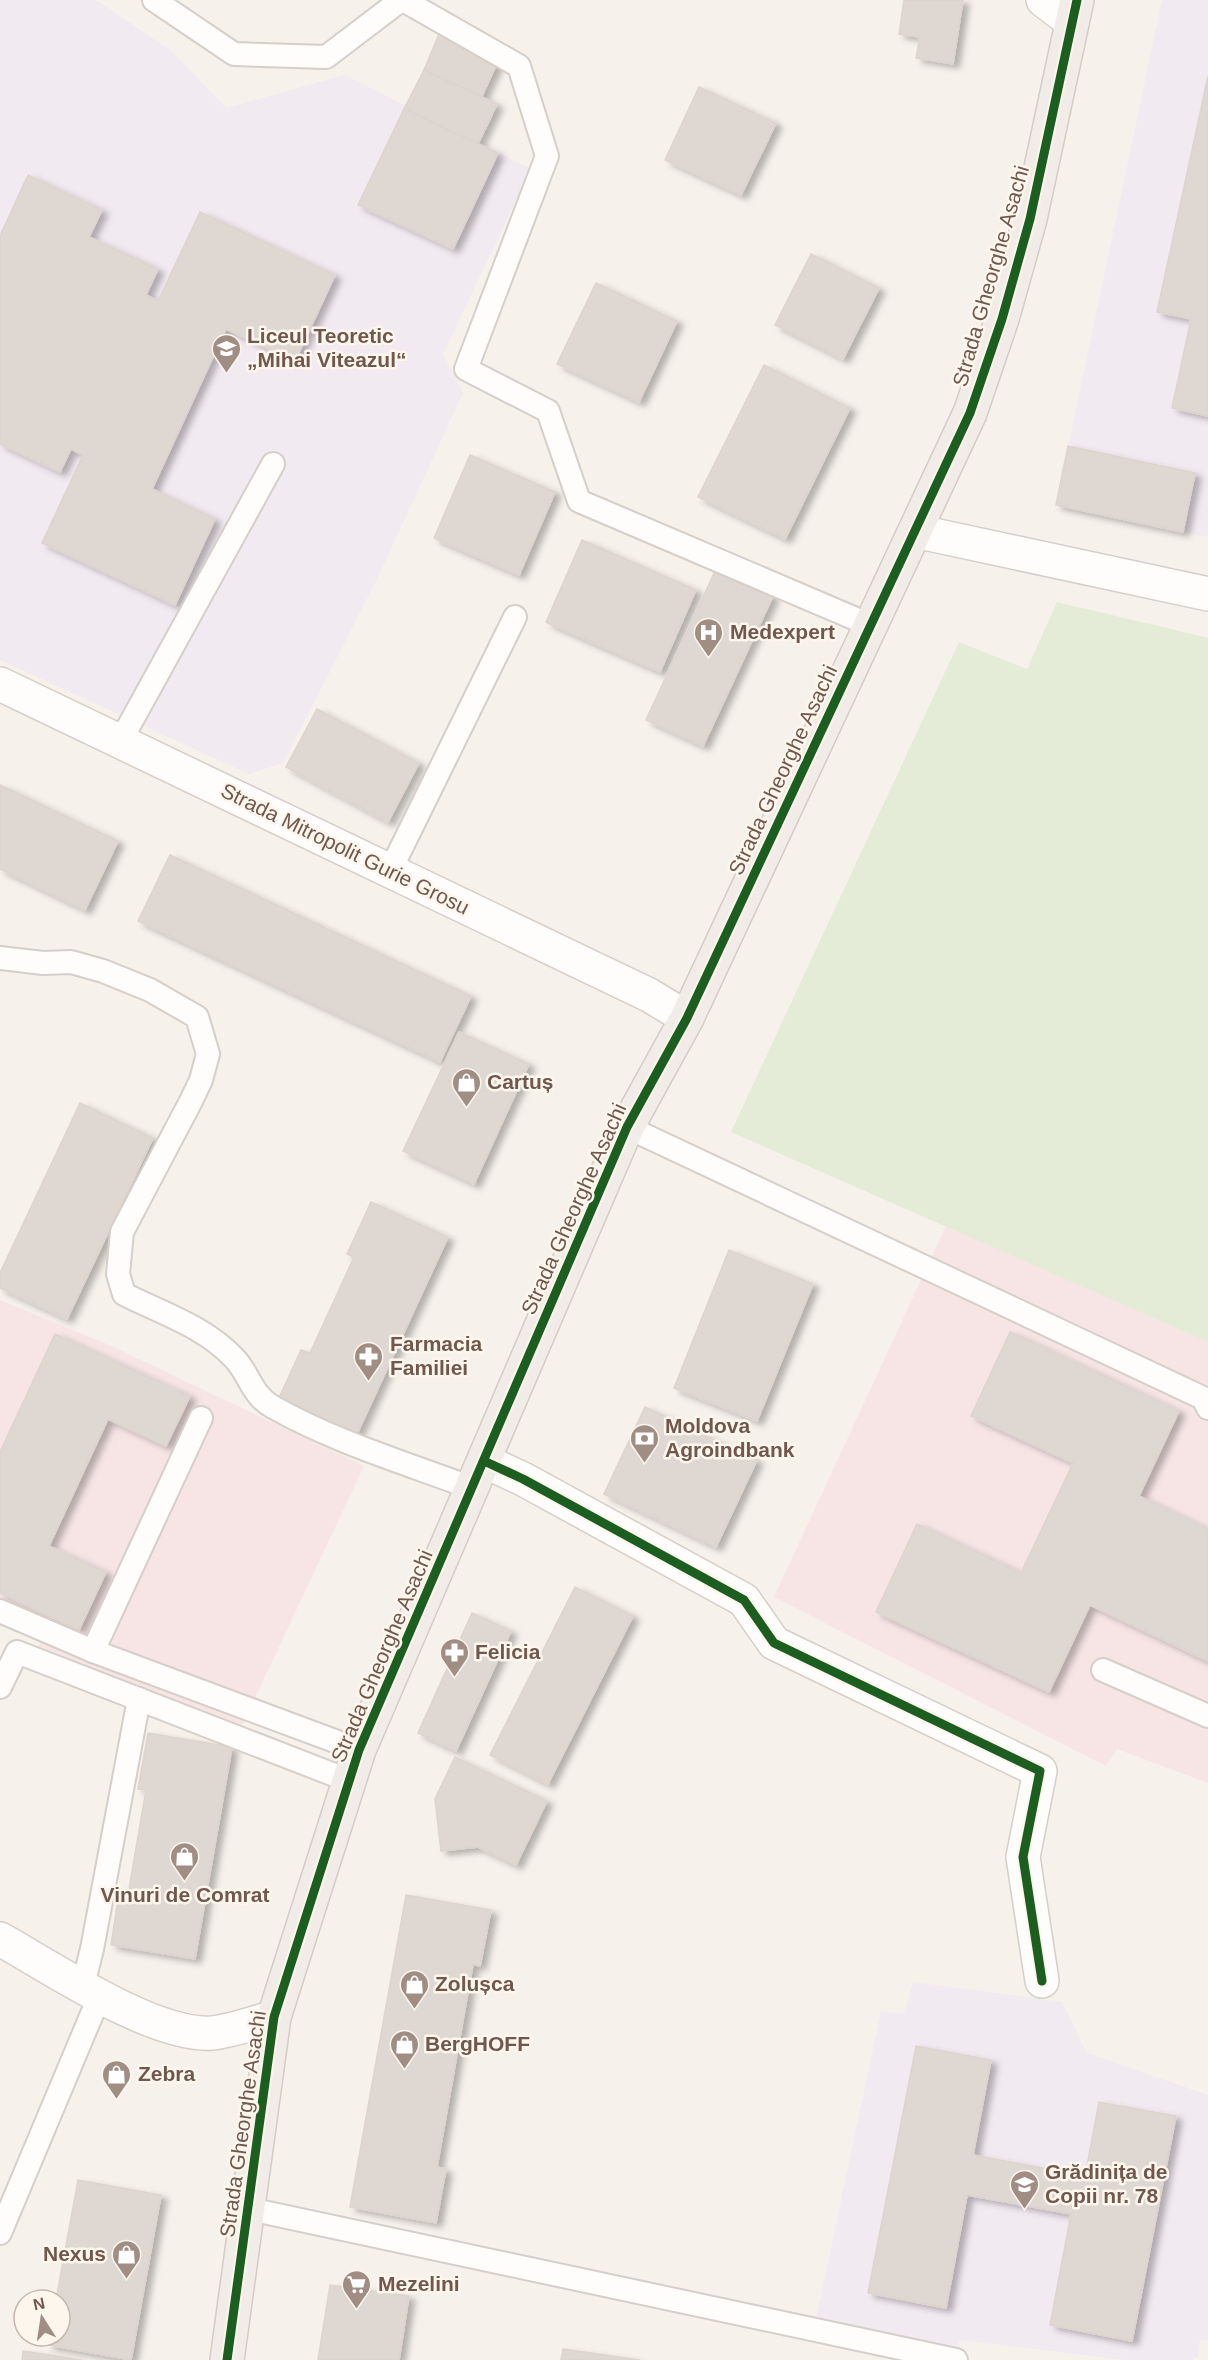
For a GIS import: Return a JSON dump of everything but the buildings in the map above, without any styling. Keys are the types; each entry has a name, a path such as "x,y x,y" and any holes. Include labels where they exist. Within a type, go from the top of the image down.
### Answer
{"main road":[{"name":"Strada Gheorghe Asachi","path":"227,2360 274,2017 359,1750 627,1127 687,1018 970,413 1002,319 1030,219 1075,11"}],"street":[{"path":"1043,0 1075,11"},
{"path":"915,531 1208,594"},
{"name":"Strada Mitropolit Gurie Grosu","path":"0,684 649,996 687,1018"},
{"path":"478,1474 523,1479 744,1600 774,1642 1040,1771 1023,1857 1042,1981"},
{"path":"0,1939 120,2007 180,2031 212,2033 274,2017"}],"lane":[{"path":"154,0 234,54 326,57 402,0 519,66 547,156 466,369 548,411 579,501 870,625"},
{"path":"120,742 273,464"},
{"path":"390,871 515,617"},
{"path":"0,958 43,963 71,962 103,971 150,990 197,1017 208,1054 201,1080 191,1101 122,1232 118,1274 124,1293 201,1330 235,1358 256,1394 271,1407 366,1450 478,1474"},
{"path":"627,1127 1203,1398 1208,1408"},
{"path":"93,1651 201,1418"},
{"path":"0,1611 93,1651 359,1750"},
{"path":"0,1687 17,1652 350,1781"},
{"path":"1102,1670 1208,1716"},
{"path":"0,2233 91,1990 92,1949 139,1699"},
{"path":"249,2209 956,2360"}],"shaded area":[{"name":"Liceul Teoretic „Mihai Viteazul“","path":"0,0 96,0 172,51 226,108 345,75 531,169 443,354 463,393 378,577 283,763 249,774 0,660"},
{"path":"1162,0 1208,0 1208,537 1056,505"},
{"path":"946,1226 1208,1342 1208,1783 1117,1749 1106,1766 774,1597"},
{"path":"0,1300 109,1345 364,1466 241,1728 39,1646 40,1642 3,1622 0,1627"},
{"name":"Grădinița de Copii nr. 78","path":"913,1982 1062,2002 1087,2053 1208,2095 1208,2340 1200,2340 1198,2357 1192,2360 1124,2360 960,2340 952,2353 815,2324 881,2011 904,2014"}],"green space":[{"path":"1057,602 1208,638 1208,1342 731,1132 959,642 1027,669"}],"cycle path":[{"path":"227,2360 274,2017 359,1750 627,1127 687,1018 970,413 1002,319 1030,219 1077,0"},
{"path":"484,1461 523,1479 744,1600 774,1643 1040,1771 1023,1857 1042,1981"}],"place":[{"name":"Liceul Teoretic „Mihai Viteazul“","path":"226,374"},
{"name":"Medexpert","path":"709,658"},
{"name":"Cartuș","path":"466,1108"},
{"name":"Farmacia Familiei","path":"369,1382"},
{"name":"Moldova Agroindbank","path":"644,1464"},
{"name":"Felicia","path":"454,1678"},
{"name":"Vinuri de Comrat","path":"185,1882"},
{"name":"Zolușca","path":"414,2010"},
{"name":"BergHOFF","path":"404,2070"},
{"name":"Zebra","path":"117,2100"},
{"name":"Grădinița de Copii nr. 78","path":"1024,2210"},
{"name":"Nexus","path":"127,2280"},
{"name":"Mezelini","path":"357,2310"}]}
